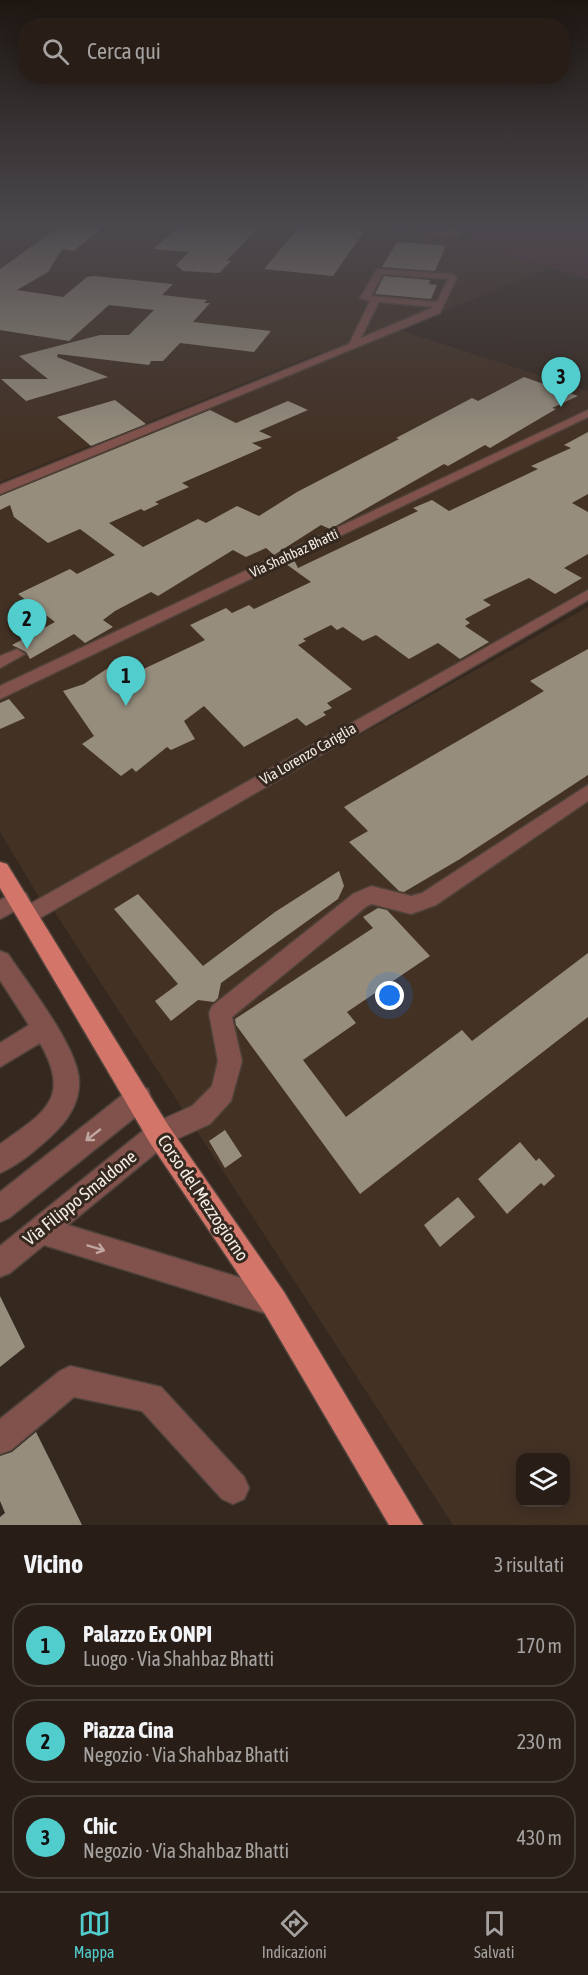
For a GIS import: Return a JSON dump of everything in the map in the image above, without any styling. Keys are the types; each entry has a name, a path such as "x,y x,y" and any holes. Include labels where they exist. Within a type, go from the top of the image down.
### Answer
{"main road":[{"name":"Corso del Mezzogiorno","path":"0,870 16,908 139,1098 159,1134 274,1302 406,1525"}],"street":[{"path":"367,298 440,305"},
{"path":"0,490 437,311 443,298"},
{"path":"353,345 376,299"},
{"name":"Via Shahbaz Bhatti","path":"0,693 588,413"},
{"name":"Via Lorenzo Cariglia","path":"16,908 588,594"},
{"path":"0,663 17,654"},
{"name":"Via Filippo Smaldone","path":"0,1263 159,1134 201,1115 222,1093 230,1061 220,1013 351,908 371,895 411,905 429,899 588,792"},
{"path":"0,961 44,1028 64,1065 66,1080 63,1104 54,1119 0,1160"},
{"path":"0,1056 44,1028"},
{"path":"0,1209 139,1098"},
{"path":"40,1230 274,1302"},
{"path":"0,1439 70,1381 150,1398 233,1488"}],"shaded area":[{"path":"0,298 476,298 399,330 588,391 588,588 40,899 0,832 0,495 331,358 319,353 0,482"},
{"path":"588,607 588,1525 453,1525 52,908"}],"building":[{"path":"0,298 191,298 207,300 204,303 210,303 193,322 271,331 254,352 180,343 163,361 151,361 149,365 58,354 57,357 108,377 26,401 1,379 48,379 19,356 100,335 129,335 154,310 109,305 69,341 0,330"},
{"path":"524,377 578,396 552,408 556,409 490,448 485,445 448,466 444,464 330,529 321,525 274,555 266,548 246,557 233,550 158,596 151,592 115,611 103,620 113,627 85,643 74,634 30,659 26,652 12,645 55,622 18,594 70,569 77,574 115,555 80,529 48,543 14,517 10,505 0,510 0,496 210,410 236,423 288,401 308,410 259,431 272,437 252,443 262,448 182,483 189,487 155,502 159,504 109,523 143,547 198,519 206,523 237,506 259,516 297,492 472,398 478,401"},
{"path":"115,400 146,424 91,446 57,417"},
{"path":"588,432 588,494 572,503 588,512 588,554 564,568 582,578 555,594 529,578 483,600 491,605 465,619 470,623 465,626 489,642 460,659 438,643 409,659 376,635 363,641 343,627 337,630 331,625 303,639 306,641 298,645 352,689 327,703 332,708 323,712 326,715 306,726 297,718 244,747 204,706 184,721 195,739 171,750 167,747 136,772 132,768 121,776 82,744 94,736 63,691 84,684 117,662 135,673 205,640 190,625 226,608 232,613 249,605 254,609 311,582 286,564 294,560 298,568 418,511 413,508 432,500 449,511 538,469 531,466 571,448 564,445"},
{"path":"588,649 588,775 460,859 404,892 399,891 349,842 368,831 344,807 544,691 530,681"},
{"path":"9,699 25,718 0,729 0,703"},
{"path":"339,871 344,886 338,899 221,983 218,998 214,1002 198,1000 171,1021 155,1001 178,984 114,909 138,894 203,966 275,912"},
{"path":"378,908 387,910 430,956 347,1012 356,1023 303,1060 346,1117 462,1030 472,1041 588,953 588,1017 360,1194 236,1025 235,1019 373,928 363,917"},
{"path":"225,1130 242,1156 225,1168 209,1141"},
{"path":"520,1142 536,1161 539,1158 555,1176 544,1186 541,1183 507,1214 478,1179"},
{"path":"458,1197 475,1217 440,1247 424,1225"},
{"path":"0,1296 25,1347 0,1367"},
{"path":"36,1432 82,1525 0,1525 0,1517 5,1513 0,1501 0,1456 12,1452"}],"place":[{"name":"Chic","path":"561,407"},
{"name":"Piazza Cina","path":"27,649"},
{"name":"Palazzo Ex ONPI","path":"126,706"}]}
